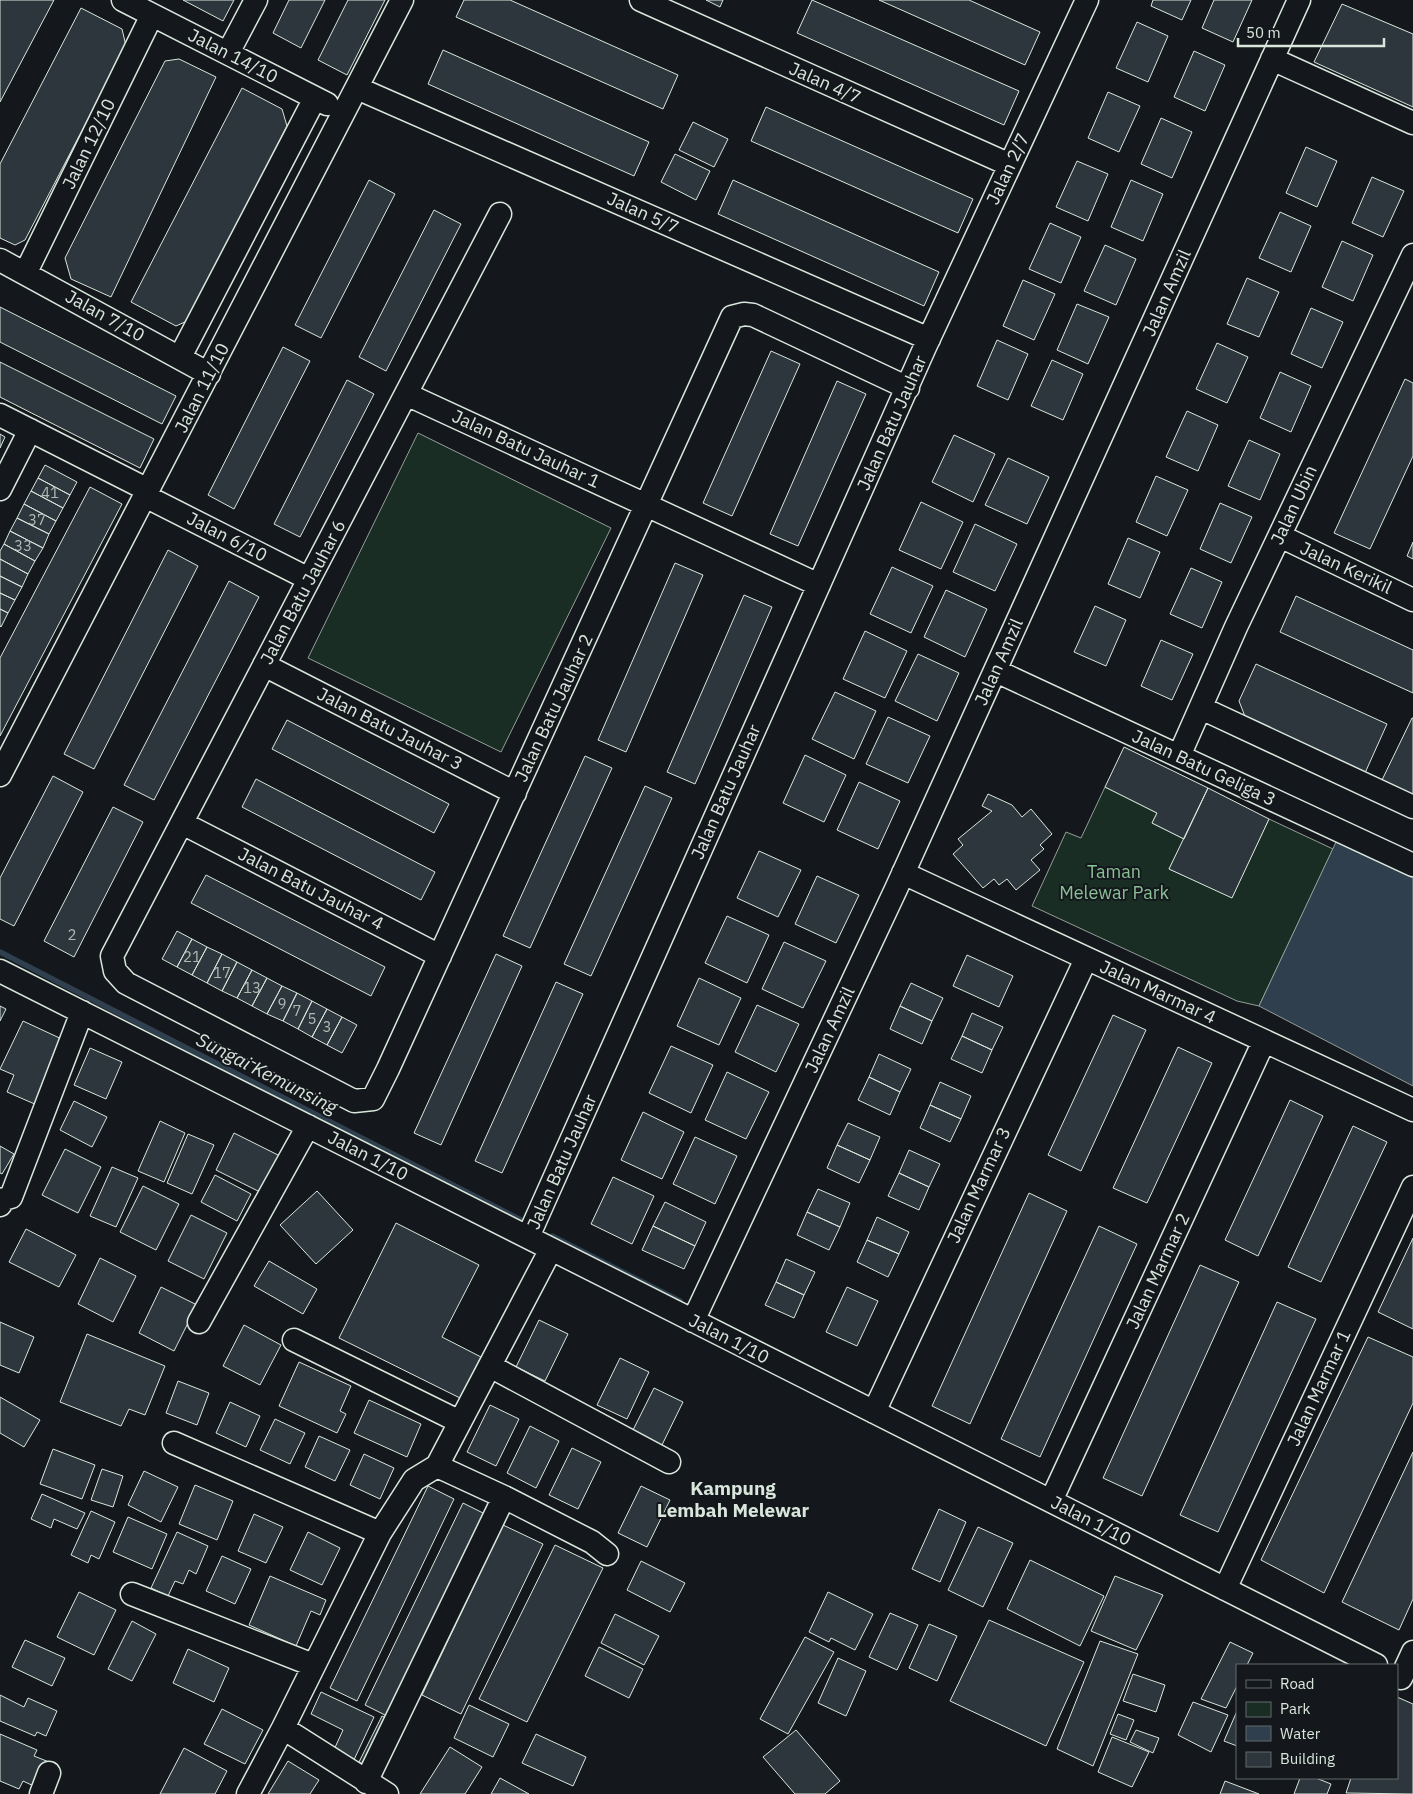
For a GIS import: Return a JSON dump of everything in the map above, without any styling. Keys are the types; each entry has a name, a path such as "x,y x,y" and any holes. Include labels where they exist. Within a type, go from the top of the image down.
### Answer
{"street":[{"name":"Jalan 14/10","path":"123,0 344,112"},
{"path":"228,53 256,0"},
{"name":"Jalan 11/10","path":"0,775 402,0"},
{"name":"Jalan 4/7","path":"641,0 1010,165"},
{"name":"Jalan 2/7","path":"927,343 1087,0"},
{"name":"Jalan Amzil","path":"693,1321 996,671 1299,0"},
{"name":"Jalan 12/10","path":"26,272 152,15"},
{"path":"1272,59 1413,123"},
{"name":"Jalan 5/7","path":"357,88 927,343"},
{"path":"180,357 315,98"},
{"name":"Jalan Batu Jauhar 6","path":"373,1099 354,1101 126,983 116,971 112,956 500,214"},
{"name":"Jalan Ubin","path":"1180,756 1280,536 1413,255"},
{"name":"Jalan 7/10","path":"0,260 26,272 209,374"},
{"name":"Jalan Batu Jauhar 2","path":"373,1099 732,317 744,314 753,315 908,388"},
{"name":"Jalan Batu Jauhar","path":"528,1238 927,343"},
{"name":"Jalan Batu Jauhar 1","path":"406,394 819,585"},
{"name":"Jalan 6/10","path":"0,415 309,579"},
{"path":"0,489 30,430"},
{"name":"Jalan Kerikil","path":"1280,536 1413,600"},
{"name":"Jalan Batu Jauhar 3","path":"264,665 515,793"},
{"name":"Jalan Batu Geliga 3","path":"996,671 1413,865"},
{"path":"1201,708 1413,807"},
{"name":"Jalan Batu Jauhar 4","path":"182,823 440,956"},
{"name":"Jalan Marmar 4","path":"903,873 1413,1110"},
{"name":"Jalan Marmar 3","path":"874,1412 1086,959"},
{"name":"Jalan 1/10","path":"0,971 1374,1664"},
{"path":"0,1205 4,1199 11,1197 82,1012"},
{"name":"Jalan Marmar 2","path":"1051,1502 1264,1040"},
{"path":"199,1322 308,1126"},
{"name":"Jalan Marmar 1","path":"1225,1589 1413,1187"},
{"path":"248,1794 380,1533 414,1480 437,1466 551,1249"},
{"path":"294,1340 460,1422"},
{"path":"490,1366 669,1462"},
{"path":"174,1443 380,1533"},
{"path":"437,1466 504,1497 592,1542 607,1554"},
{"path":"366,1782 504,1497"},
{"path":"132,1594 313,1666"},
{"path":"1404,1679 1413,1652"},
{"path":"283,1728 387,1794"},
{"path":"41,1794 49,1773"}],"green space":[{"path":"418,433 611,528 501,752 308,658"},
{"name":"Taman Melewar Park","path":"1105,787 1157,813 1152,823 1184,839 1169,869 1232,897 1269,819 1333,849 1259,1006 1237,1001 1032,906 1066,832 1081,838"}],"water":[{"path":"1336,842 1413,878 1413,1086 1259,1006"}],"building":[{"path":"0,0 54,0 0,102"},
{"path":"183,0 234,0 223,21"},
{"path":"289,0 325,0 301,48 273,33"},
{"path":"348,0 385,0 347,75 318,60"},
{"path":"464,0 510,0 678,75 663,109 456,17"},
{"path":"706,0 723,0 720,7"},
{"path":"812,0 1019,91 1004,125 797,33"},
{"path":"879,0 969,0 1040,32 1025,65"},
{"path":"1153,0 1191,0 1182,20 1151,6"},
{"path":"1214,0 1252,0 1233,42 1202,28"},
{"path":"1342,4 1413,34 1413,107 1314,62"},
{"path":"81,8 122,29 126,46 25,240 15,245 0,238 0,164"},
{"path":"1137,22 1168,36 1148,82 1116,68"},
{"path":"443,50 649,142 634,176 428,84"},
{"path":"1194,51 1225,65 1205,111 1174,97"},
{"path":"179,59 216,77 111,297 71,279 65,258 165,61"},
{"path":"242,88 282,109 287,126 187,321 176,326 131,302"},
{"path":"1108,92 1140,106 1119,152 1088,138"},
{"path":"766,107 973,199 958,233 751,141"},
{"path":"1161,118 1192,132 1172,178 1141,164"},
{"path":"693,122 728,139 714,167 679,150"},
{"path":"1306,147 1337,161 1317,207 1286,193"},
{"path":"675,154 710,171 696,200 661,182"},
{"path":"1077,161 1108,174 1088,221 1056,207"},
{"path":"1372,177 1404,191 1383,237 1352,223"},
{"path":"369,180 395,194 321,338 295,325"},
{"path":"733,180 939,272 924,306 718,214"},
{"path":"1131,180 1163,194 1143,241 1111,227"},
{"path":"434,210 461,224 386,371 359,357"},
{"path":"1280,212 1311,226 1291,272 1259,258"},
{"path":"1050,223 1081,237 1061,283 1029,269"},
{"path":"1342,241 1373,255 1353,301 1322,287"},
{"path":"1105,245 1136,259 1116,305 1084,291"},
{"path":"1247,278 1279,292 1259,337 1227,324"},
{"path":"1023,280 1055,294 1034,340 1003,326"},
{"path":"1077,304 1109,317 1088,364 1057,350"},
{"path":"0,307 176,396 162,424 0,342"},
{"path":"1311,308 1343,322 1322,368 1291,354"},
{"path":"997,340 1028,354 1008,400 977,386"},
{"path":"1217,343 1248,357 1227,403 1196,389"},
{"path":"283,347 310,361 234,509 208,495"},
{"path":"771,351 800,364 732,516 703,503"},
{"path":"1052,360 1083,374 1063,420 1031,406"},
{"path":"0,362 154,439 140,468 0,397"},
{"path":"1280,372 1311,386 1291,432 1260,418"},
{"path":"1405,379 1413,383 1413,456 1370,549 1334,533"},
{"path":"347,380 374,394 300,537 274,524"},
{"path":"837,381 866,394 798,546 770,534"},
{"path":"1187,411 1218,425 1198,471 1166,457"},
{"path":"0,434 5,437 0,448"},
{"path":"954,435 995,454 973,502 932,482"},
{"path":"1249,440 1280,454 1260,500 1228,486"},
{"path":"1008,458 1049,477 1027,524 985,505"},
{"path":"45,465 77,482 70,495 38,478"},
{"path":"1156,476 1188,490 1167,536 1136,522"},
{"path":"38,478 70,495 63,508 31,491"},
{"path":"90,487 122,504 0,736 0,658"},
{"path":"31,491 63,508 56,521 24,504"},
{"path":"921,502 963,522 941,569 899,550"},
{"path":"1220,503 1252,517 1231,563 1200,549"},
{"path":"24,504 56,521 49,534 17,518"},
{"path":"17,518 49,534 43,548 10,531"},
{"path":"975,524 1017,544 995,591 953,572"},
{"path":"10,531 43,548 35,561 4,544"},
{"path":"1128,538 1160,552 1140,598 1108,584"},
{"path":"1413,542 1413,559 1407,556"},
{"path":"4,544 35,561 28,574 0,559 0,551"},
{"path":"168,550 198,566 94,769 64,754"},
{"path":"0,559 28,574 22,587 0,576"},
{"path":"675,563 703,575 626,752 598,740"},
{"path":"892,567 933,586 911,633 870,614"},
{"path":"1191,568 1222,582 1202,628 1170,614"},
{"path":"0,576 22,587 15,600 0,593"},
{"path":"229,581 259,597 154,800 124,785"},
{"path":"946,590 987,609 965,657 924,637"},
{"path":"0,593 15,600 8,613 0,609"},
{"path":"744,595 772,607 695,784 667,772"},
{"path":"1296,596 1413,650 1413,693 1280,632"},
{"path":"1095,606 1126,620 1106,666 1074,652"},
{"path":"0,609 8,613 1,627 0,626"},
{"path":"865,631 907,651 885,698 843,679"},
{"path":"1161,640 1193,654 1172,700 1141,686"},
{"path":"918,654 959,673 937,721 895,701"},
{"path":"1256,664 1387,724 1365,773 1246,719 1239,701"},
{"path":"835,692 876,711 854,759 812,739"},
{"path":"888,717 930,736 908,783 866,764"},
{"path":"1413,718 1413,795 1382,780"},
{"path":"287,720 449,804 434,833 272,749"},
{"path":"1124,747 1208,788 1184,839 1152,823 1157,813 1105,787"},
{"path":"805,755 846,775 824,822 783,803"},
{"path":"585,756 612,768 530,948 503,936"},
{"path":"53,776 83,792 14,926 0,919 0,878"},
{"path":"256,779 435,872 421,900 242,807"},
{"path":"859,782 900,801 878,849 837,830"},
{"path":"645,786 672,798 591,976 564,964"},
{"path":"1208,788 1269,819 1232,898 1169,869"},
{"path":"988,794 1012,805 1022,817 1031,809 1052,834 1040,845 1044,849 1031,860 1040,870 1016,890 1007,879 999,885 994,879 983,888 953,854 963,845 958,839 992,811 982,806"},
{"path":"113,807 143,822 74,957 44,941"},
{"path":"759,851 801,870 778,917 737,898"},
{"path":"206,875 385,967 371,996 191,903"},
{"path":"817,876 859,895 836,943 795,924"},
{"path":"727,916 769,935 747,983 705,963"},
{"path":"177,931 192,939 177,967 162,959"},
{"path":"192,939 207,947 192,975 177,967"},
{"path":"784,942 826,961 803,1008 762,989"},
{"path":"207,947 222,954 207,983 192,975"},
{"path":"222,954 237,962 222,991 207,983"},
{"path":"496,954 522,966 441,1145 414,1133"},
{"path":"967,955 1013,976 999,1007 953,986"},
{"path":"237,962 252,970 237,998 222,991"},
{"path":"252,970 267,978 252,1006 237,998"},
{"path":"267,978 282,986 267,1014 252,1006"},
{"path":"699,978 741,998 719,1045 677,1026"},
{"path":"556,982 583,994 502,1173 475,1161"},
{"path":"911,983 943,998 932,1021 900,1006"},
{"path":"282,986 297,993 283,1021 267,1014"},
{"path":"297,993 312,1001 298,1029 283,1021"},
{"path":"312,1001 327,1009 312,1037 298,1029"},
{"path":"757,1005 799,1024 776,1072 735,1052"},
{"path":"0,1006 6,1009 0,1021"},
{"path":"900,1006 932,1021 922,1044 890,1029"},
{"path":"327,1009 342,1017 327,1045 312,1037"},
{"path":"972,1013 1003,1027 992,1050 962,1036"},
{"path":"1113,1015 1146,1030 1081,1171 1048,1155"},
{"path":"342,1017 357,1025 342,1053 327,1045"},
{"path":"23,1021 66,1041 37,1105 7,1092 14,1075 0,1069"},
{"path":"962,1036 992,1050 982,1073 951,1059"},
{"path":"671,1046 713,1065 691,1113 649,1093"},
{"path":"1178,1047 1212,1063 1147,1203 1113,1188"},
{"path":"90,1048 122,1062 106,1099 74,1085"},
{"path":"879,1054 911,1069 900,1092 869,1077"},
{"path":"727,1072 769,1092 746,1139 705,1120"},
{"path":"869,1077 900,1092 890,1115 858,1100"},
{"path":"940,1082 971,1096 961,1119 930,1105"},
{"path":"1290,1100 1323,1116 1258,1256 1225,1240"},
{"path":"74,1101 107,1117 92,1147 60,1130"},
{"path":"930,1105 961,1119 950,1142 920,1128"},
{"path":"643,1112 684,1132 662,1179 621,1160"},
{"path":"160,1121 185,1133 164,1182 138,1171"},
{"path":"848,1123 880,1137 870,1160 837,1145"},
{"path":"1353,1126 1387,1142 1321,1282 1288,1267"},
{"path":"234,1133 280,1156 262,1193 216,1170"},
{"path":"188,1134 214,1145 192,1194 167,1183"},
{"path":"695,1137 737,1156 715,1204 673,1184"},
{"path":"837,1145 870,1160 859,1183 827,1168"},
{"path":"0,1146 14,1154 2,1174 0,1173"},
{"path":"65,1149 101,1167 78,1213 42,1195"},
{"path":"909,1150 940,1164 929,1187 899,1173"},
{"path":"112,1167 138,1178 116,1227 90,1216"},
{"path":"899,1173 929,1187 919,1210 888,1196"},
{"path":"215,1175 251,1194 237,1221 201,1202"},
{"path":"613,1177 654,1196 632,1244 591,1224"},
{"path":"143,1186 179,1204 156,1250 120,1232"},
{"path":"818,1189 850,1203 840,1227 807,1212"},
{"path":"317,1191 353,1230 316,1264 280,1225"},
{"path":"1029,1193 1067,1211 970,1424 932,1406"},
{"path":"665,1202 706,1222 695,1246 653,1226"},
{"path":"807,1212 840,1227 829,1250 797,1235"},
{"path":"191,1215 227,1233 204,1279 168,1261"},
{"path":"877,1217 909,1232 899,1254 867,1240"},
{"path":"396,1223 479,1265 442,1337 481,1357 460,1398 339,1338"},
{"path":"653,1226 695,1246 684,1269 642,1250"},
{"path":"1099,1226 1137,1244 1040,1457 1001,1439"},
{"path":"26,1229 76,1255 59,1287 9,1262"},
{"path":"1413,1238 1413,1329 1378,1312"},
{"path":"867,1240 899,1254 888,1277 857,1262"},
{"path":"100,1258 136,1276 113,1322 78,1304"},
{"path":"786,1259 815,1272 804,1295 776,1282"},
{"path":"269,1261 317,1289 303,1314 254,1286"},
{"path":"1200,1265 1239,1282 1142,1496 1103,1478"},
{"path":"776,1282 804,1295 794,1318 765,1305"},
{"path":"161,1287 197,1305 174,1351 139,1333"},
{"path":"847,1287 878,1301 857,1346 826,1332"},
{"path":"1277,1302 1316,1319 1218,1532 1180,1515"},
{"path":"539,1320 568,1334 545,1381 516,1367"},
{"path":"0,1322 34,1337 19,1373 0,1365"},
{"path":"244,1325 281,1345 260,1385 223,1366"},
{"path":"87,1334 165,1366 145,1415 129,1409 121,1426 60,1402"},
{"path":"1368,1337 1413,1357 1413,1403 1324,1593 1261,1560"},
{"path":"620,1358 649,1372 627,1419 597,1405"},
{"path":"299,1362 351,1386 340,1411 346,1414 337,1433 279,1406"},
{"path":"178,1381 209,1393 197,1425 166,1413"},
{"path":"654,1388 683,1402 660,1449 631,1434"},
{"path":"0,1397 40,1420 24,1447 0,1433"},
{"path":"369,1400 421,1424 407,1457 354,1433"},
{"path":"230,1402 260,1416 246,1447 216,1433"},
{"path":"490,1405 519,1419 496,1466 467,1452"},
{"path":"275,1419 305,1433 290,1464 260,1450"},
{"path":"530,1426 559,1441 536,1488 507,1473"},
{"path":"319,1436 350,1450 335,1481 305,1467"},
{"path":"572,1448 601,1462 578,1509 549,1495"},
{"path":"53,1449 95,1465 82,1499 40,1484"},
{"path":"1413,1452 1413,1599 1399,1630 1342,1602"},
{"path":"364,1454 394,1468 380,1499 350,1485"},
{"path":"102,1469 123,1476 113,1507 91,1500"},
{"path":"144,1471 178,1487 161,1522 128,1505"},
{"path":"195,1485 233,1501 217,1540 179,1524"},
{"path":"428,1486 454,1499 357,1701 330,1688"},
{"path":"641,1486 670,1500 647,1547 618,1533"},
{"path":"42,1494 85,1513 77,1529 54,1519 51,1528 31,1519"},
{"path":"463,1503 489,1516 391,1718 365,1705"},
{"path":"939,1509 966,1522 940,1582 912,1569"},
{"path":"91,1511 115,1522 99,1559 91,1555 88,1563 71,1555"},
{"path":"254,1514 283,1527 266,1563 238,1551"},
{"path":"128,1517 167,1534 152,1569 113,1552"},
{"path":"503,1525 543,1544 461,1714 422,1695"},
{"path":"978,1527 1013,1543 983,1607 948,1590"},
{"path":"177,1532 208,1546 196,1574 189,1570 183,1584 175,1581 168,1596 151,1588"},
{"path":"308,1532 340,1548 322,1585 290,1570"},
{"path":"555,1545 603,1568 527,1722 479,1699"},
{"path":"222,1556 251,1569 235,1604 206,1591"},
{"path":"1030,1560 1104,1596 1080,1646 1007,1609"},
{"path":"641,1561 685,1583 670,1612 627,1590"},
{"path":"270,1576 326,1600 320,1615 311,1611 296,1646 249,1625"},
{"path":"1115,1576 1163,1595 1136,1650 1091,1631"},
{"path":"79,1592 116,1610 94,1655 57,1637"},
{"path":"828,1592 873,1614 855,1650 831,1638 829,1642 809,1632"},
{"path":"890,1613 918,1625 897,1670 869,1657"},
{"path":"615,1614 659,1636 644,1665 601,1643"},
{"path":"989,1620 1084,1662 1046,1746 950,1701"},
{"path":"132,1621 156,1634 132,1681 108,1669"},
{"path":"929,1624 957,1636 937,1681 909,1668"},
{"path":"805,1637 834,1652 788,1734 760,1719"},
{"path":"25,1640 65,1658 52,1686 12,1667"},
{"path":"1100,1641 1138,1654 1093,1766 1057,1749"},
{"path":"1230,1642 1253,1653 1248,1664 1236,1664 1236,1688 1226,1708 1201,1699"},
{"path":"599,1647 643,1669 629,1698 585,1676"},
{"path":"188,1649 229,1668 214,1702 173,1683"},
{"path":"838,1658 866,1671 846,1716 818,1703"},
{"path":"1133,1674 1165,1685 1156,1712 1123,1701"},
{"path":"321,1692 374,1717 352,1764 332,1754 343,1730 311,1714"},
{"path":"0,1695 24,1707 28,1698 57,1711 46,1736 37,1732 35,1736 0,1721"},
{"path":"1398,1697 1413,1704 1413,1794 1346,1793 1351,1779 1398,1779"},
{"path":"1193,1702 1228,1715 1211,1752 1178,1735"},
{"path":"469,1705 509,1724 493,1757 454,1738"},
{"path":"222,1709 263,1730 245,1764 204,1744"},
{"path":"1236,1713 1236,1746 1224,1741"},
{"path":"1118,1714 1134,1720 1126,1740 1110,1734"},
{"path":"382,1716 399,1725 375,1771 359,1762"},
{"path":"796,1730 840,1781 825,1794 795,1794 763,1757"},
{"path":"1136,1730 1159,1738 1153,1753 1130,1742"},
{"path":"0,1734 37,1750 34,1756 49,1762 38,1788 23,1781 19,1789 0,1781"},
{"path":"536,1734 586,1757 573,1786 522,1763"},
{"path":"1112,1737 1149,1752 1132,1787 1098,1772"},
{"path":"450,1747 482,1767 465,1794 420,1794"},
{"path":"184,1748 227,1771 215,1794 160,1794"},
{"path":"288,1761 319,1780 310,1794 268,1794"},
{"path":"500,1778 529,1794 491,1794"},
{"path":"1300,1779 1318,1779 1331,1784 1327,1794 1294,1794"},
{"path":"1225,1781 1259,1794 1220,1794"}],"waterway":[{"name":"Sungai Kemunsing","path":"0,952 521,1220"},
{"name":"Sungai Kemunsing","path":"552,1236 680,1301"}],"district":[{"name":"Kampung Lembah Melewar","path":"733,1499"}]}
